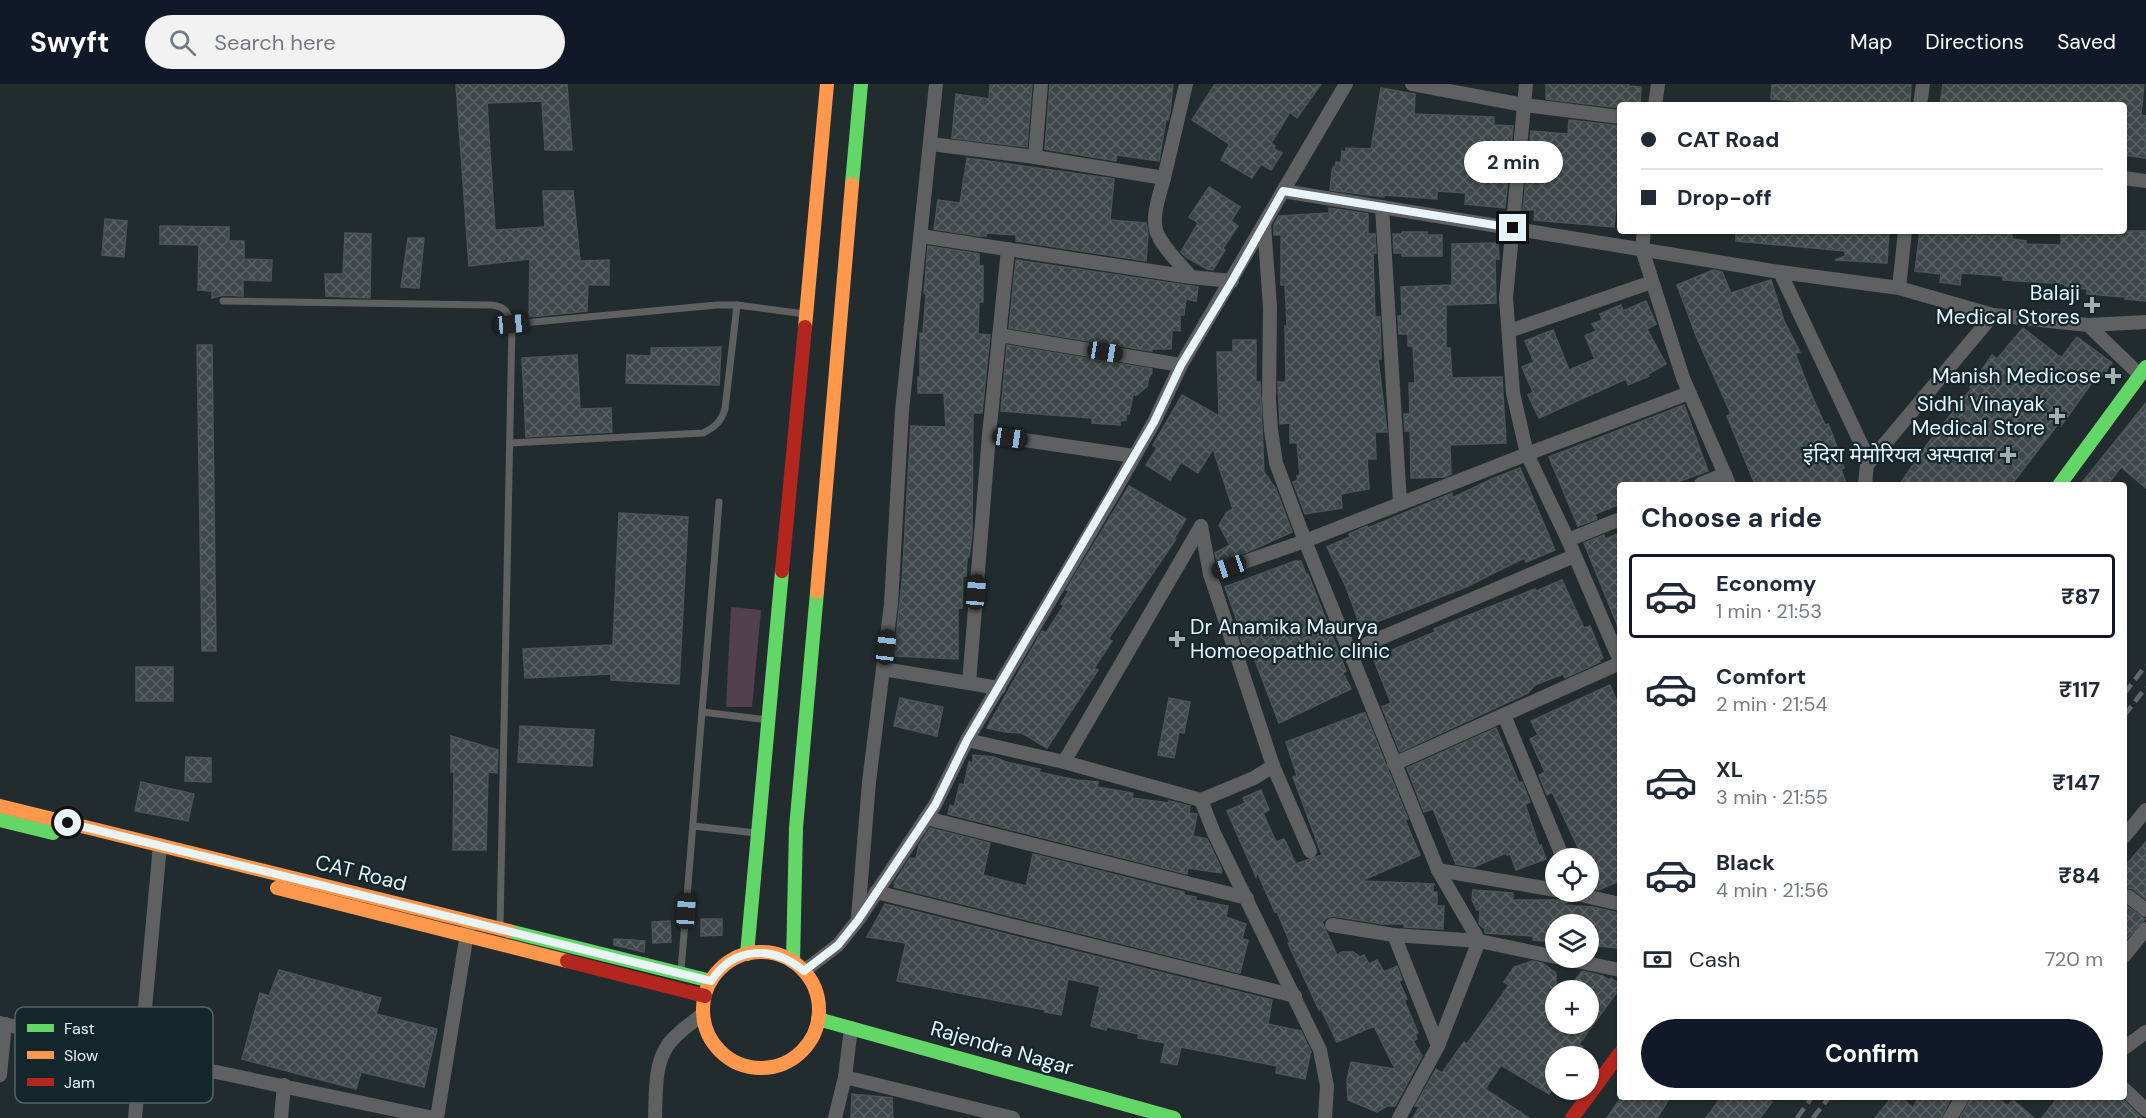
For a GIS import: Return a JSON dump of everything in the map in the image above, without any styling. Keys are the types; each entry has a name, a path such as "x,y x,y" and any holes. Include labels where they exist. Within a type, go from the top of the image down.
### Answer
{"main road":[{"path":"747,954 827,84"},
{"path":"798,966 797,816 861,84"},
{"path":"2061,482 2143,371"},
{"name":"CAT Road","path":"0,806 466,936 499,936 711,981"},
{"name":"CAT Road","path":"0,820 159,852 469,922 499,936 705,996"},
{"path":"770,953 798,966 814,985 819,1002 819,1019 810,1041 793,1059 779,1065 763,1068 746,1066 730,1059 716,1047 707,1031 703,1014 705,996 711,981 728,963 747,954 770,953"},
{"name":"Rajendra Nagar","path":"819,1019 1174,1118"},
{"path":"1572,1118 1617,1057"}],"street":[{"path":"858,920 869,782 891,604 902,411 936,84"},
{"path":"1035,157 1041,84"},
{"path":"1186,84 1155,219 1156,232 1161,241 1191,277"},
{"path":"798,966 838,945 858,920 935,805 967,740 1154,422 1181,365 1346,84"},
{"path":"1412,84 1524,105 1617,117"},
{"path":"1526,84 1506,298 1513,393 1527,454 1568,540 1617,655"},
{"path":"1655,102 1658,84"},
{"path":"1920,102 1923,84"},
{"path":"931,144 1035,157 1164,178"},
{"path":"2127,178 2146,181"},
{"path":"1283,191 1780,272 1899,288 1993,315 2088,325 2146,322"},
{"path":"1382,207 1400,503"},
{"path":"1264,224 1270,307 1269,399 1276,463 1305,541 1438,870 1479,941"},
{"path":"1644,234 1642,249 1689,393 1727,479 1711,482"},
{"path":"1899,288 1905,234"},
{"path":"921,236 1191,277 1232,281"},
{"path":"969,683 989,435 1008,249"},
{"path":"1780,272 1865,452 1867,465 1865,482"},
{"path":"1509,331 1653,282"},
{"path":"1867,465 1993,315"},
{"path":"2088,325 2143,371"},
{"path":"999,334 1181,365"},
{"path":"1210,574 1305,541 1689,393"},
{"path":"989,435 1134,456"},
{"path":"1568,540 1617,520"},
{"path":"1064,762 1201,526 1210,574 1273,766 1310,851"},
{"path":"1350,651 1574,556"},
{"path":"1606,629 1617,625"},
{"path":"1394,764 1617,663"},
{"path":"883,669 999,688"},
{"path":"1504,715 1559,848"},
{"path":"967,740 1064,762 1201,800 1254,778 1273,766"},
{"path":"1201,800 1214,833 1320,1050 1327,1086 1325,1118"},
{"path":"2127,833 2146,810"},
{"path":"926,818 1246,898"},
{"path":"145,1007 159,852"},
{"path":"1438,870 1545,889"},
{"path":"876,892 1295,996"},
{"path":"2129,897 2146,910"},
{"path":"1599,898 1617,903"},
{"path":"213,1071 435,1118 469,922"},
{"path":"1332,925 1394,935 1479,941 1545,955"},
{"path":"2127,952 2146,929"},
{"path":"1394,935 1438,1046"},
{"path":"1399,1118 1438,1046 1479,941"},
{"path":"1599,966 1617,969"},
{"path":"655,1118 658,1072 662,1055 668,1044 703,1014"},
{"path":"0,1075 3,1024"},
{"path":"835,1118 845,1077 851,1028"},
{"path":"2127,1046 2146,1032"},
{"path":"845,1077 947,1104 1012,1118"},
{"path":"281,1118 284,1085"},
{"path":"2127,1092 2146,1110"},
{"path":"1950,1118 1961,1100"},
{"path":"135,1118 136,1103"},
{"path":"946,1118 947,1104"}],"lane":[{"path":"223,301 498,305 505,309 512,324 499,936"},
{"path":"512,324 717,305 737,305 806,314"},
{"path":"510,443 703,433 714,427 722,420 725,409 737,305"},
{"path":"680,989 718,502"},
{"path":"702,712 768,720"},
{"path":"693,826 758,833"}],"shaded area":[{"path":"731,607 761,610 752,707 726,707"}],"building":[{"path":"456,84 567,84 572,150 545,150 542,101 487,103 495,230 545,227 543,191 573,191 580,261 609,260 609,285 588,285 587,311 529,317 530,259 469,266"},
{"path":"990,84 1032,84 1027,147 952,138 956,94 989,99"},
{"path":"1050,84 1173,84 1170,112 1168,120 1166,119 1159,161 1117,155 1116,161 1045,149"},
{"path":"1215,84 1321,84 1297,118 1290,112 1271,143 1275,146 1274,149 1282,153 1271,170 1261,164 1252,178 1221,160 1228,143 1192,120"},
{"path":"1546,84 1629,84 1629,86 1641,87 1640,102 1617,102 1617,108 1546,99"},
{"path":"1772,84 1911,84 1910,102 1807,102 1771,99"},
{"path":"1943,84 2144,84 2141,115 2146,116 2146,158 2127,155 2127,102 1940,102"},
{"path":"1381,88 1415,94 1414,114 1494,117 1494,125 1513,126 1505,208 1465,204 1466,193 1437,191 1437,199 1384,195 1384,197 1330,190 1333,167 1336,162 1341,163 1342,151 1346,152 1346,148 1371,149"},
{"path":"1569,120 1617,126 1617,196 1614,227 1534,220 1535,210 1523,210 1531,131 1568,134"},
{"path":"967,158 1114,179 1110,220 1146,223 1148,234 1146,261 1016,241 1016,235 986,233 986,236 979,236 934,229 938,200 960,203"},
{"path":"1209,187 1240,207 1231,221 1238,226 1223,248 1225,250 1213,270 1207,269 1181,252 1198,223 1189,217"},
{"path":"1329,208 1368,214 1368,234 1375,234 1376,253 1373,253 1375,317 1380,317 1381,359 1378,359 1387,432 1375,432 1376,459 1367,459 1369,489 1341,494 1342,508 1305,514 1293,482 1298,480 1297,476 1300,475 1297,443 1290,443 1290,423 1280,424 1278,382 1286,382 1285,326 1287,326 1285,285 1281,285 1281,235 1274,235 1274,225 1279,216 1329,213"},
{"path":"105,219 127,221 124,257 102,255"},
{"path":"160,226 229,227 229,241 244,241 244,259 272,260 271,281 243,280 243,296 223,295 212,298 212,291 198,290 199,245 160,244"},
{"path":"2127,231 2146,231 2146,301 2087,294 2087,289 2065,288 2065,284 2003,280 2003,276 1961,273 1960,285 1940,282 1941,274 1915,271 1920,234 1990,236 1990,234 2001,234 2012,235 2012,239 2026,241 2026,244 2061,245 2061,234 2127,234"},
{"path":"1402,232 1427,232 1427,235 1442,235 1442,256 1402,256 1402,253 1394,253 1393,234 1402,234"},
{"path":"345,233 371,234 370,298 326,296 325,274 343,274"},
{"path":"1736,234 1889,234 1887,263 1835,260 1845,256 1845,251 1736,241"},
{"path":"408,238 424,238 419,288 401,287"},
{"path":"1498,243 1499,259 1495,259 1496,303 1446,305 1446,348 1450,348 1452,378 1502,377 1506,443 1450,445 1451,474 1445,477 1411,478 1410,431 1405,431 1404,414 1410,414 1409,383 1415,383 1413,346 1408,346 1408,334 1399,334 1398,316 1402,316 1401,287 1452,285 1452,244"},
{"path":"928,246 979,254 979,266 983,266 983,302 979,302 978,334 990,335 982,413 973,413 972,534 966,576 963,576 962,608 958,608 958,659 894,656 902,583 911,426 946,427 944,393 918,393 920,333 923,333"},
{"path":"1016,260 1198,287 1196,301 1186,299 1184,315 1180,315 1180,331 1172,330 1171,349 1152,349 1152,351 1009,328"},
{"path":"1713,270 1722,272 1731,293 1771,280 1784,321 1800,352 1795,353 1809,389 1825,425 1828,424 1833,436 1844,468 1841,469 1845,482 1754,482 1727,416 1731,414 1697,338 1677,285"},
{"path":"1646,301 1656,324 1647,329 1666,364 1648,374 1649,376 1628,385 1626,379 1539,418 1528,395 1533,392 1522,367 1534,362 1525,341 1553,330 1569,370 1595,359 1585,336 1596,331 1592,324 1602,320 1600,314 1621,305 1623,311"},
{"path":"2023,328 2059,356 2062,357 2077,337 2112,363 2099,380 2096,377 2061,426 2058,424 2014,482 1901,482 1926,446 1972,388 1970,387 1992,355 1997,359"},
{"path":"1233,340 1256,340 1256,382 1260,382 1264,472 1276,489 1292,532 1247,552 1217,562 1215,553 1230,545 1219,525 1227,512 1233,509 1213,449 1198,473 1181,462 1170,480 1146,465 1157,448 1153,445 1182,395 1219,416 1217,352 1233,352"},
{"path":"197,345 212,345 216,651 202,651"},
{"path":"1007,345 1152,369 1152,373 1147,386 1137,395 1133,395 1129,414 1126,414 1126,420 1120,421 1120,425 1092,423 1092,418 1001,411"},
{"path":"721,347 719,385 626,383 627,355 651,356 651,348"},
{"path":"577,355 580,409 611,408 612,432 526,437 522,358"},
{"path":"2146,403 2146,488 2121,467 2110,482 2083,482"},
{"path":"1684,405 1708,471 1678,482 1617,482 1617,505 1595,514 1597,519 1578,526 1549,457"},
{"path":"1520,468 1555,550 1526,562 1524,558 1466,587 1361,628 1346,587 1327,547 1350,537 1349,534 1367,526 1368,528 1452,493 1452,498"},
{"path":"1129,486 1186,519 1173,540 1176,539 1108,639 1112,641 1094,668 1098,670 1047,748 1022,733 987,728 1042,631 1046,633 1064,605 1061,604 1069,591 1066,590"},
{"path":"619,513 688,517 679,684 611,680 611,674 525,678 523,649 613,645"},
{"path":"1617,534 1617,624 1584,543 1604,535 1605,539"},
{"path":"1295,561 1301,561 1306,575 1308,574 1346,671 1343,673 1351,689 1279,723 1253,655 1247,657 1240,636 1242,635 1225,587"},
{"path":"1562,580 1584,628 1590,626 1603,658 1599,660 1600,662 1565,678 1563,674 1535,685 1528,693 1400,752 1382,707 1391,703 1373,658 1435,632 1434,629"},
{"path":"136,667 173,667 173,701 136,701"},
{"path":"1610,685 1617,702 1617,882 1599,890 1599,848 1578,848 1552,792 1547,795 1539,775 1545,772 1530,739 1538,735 1531,721"},
{"path":"900,698 943,707 937,736 894,726"},
{"path":"1169,698 1190,702 1184,733 1179,732 1174,758 1158,755"},
{"path":"1365,713 1408,819 1405,820 1420,855 1361,881 1435,884 1431,886 1433,886 1433,892 1437,892 1437,906 1444,906 1443,929 1404,927 1404,924 1383,924 1333,916 1322,922 1337,955 1342,952 1353,952 1360,957 1364,955 1369,964 1377,960 1384,972 1397,966 1402,980 1399,981 1407,999 1404,1000 1418,1033 1415,1034 1417,1039 1413,1041 1422,1056 1395,1106 1387,1106 1377,1112 1348,1100 1347,1080 1351,1062 1395,1069 1374,1026 1337,1042 1320,1007 1319,1010 1288,943 1290,942 1277,912 1257,872 1256,877 1227,811 1245,803 1243,798 1261,790 1269,810 1263,813 1276,842 1284,839 1296,864 1322,855 1293,777 1297,776 1286,742"},
{"path":"520,726 594,730 592,766 518,762"},
{"path":"1496,728 1519,783 1522,782 1530,802 1525,804 1545,859 1516,870 1510,854 1506,853 1474,867 1456,864 1433,809 1424,812 1407,768"},
{"path":"451,736 498,750 497,773 488,772 486,850 453,850 454,772 451,772"},
{"path":"973,755 994,757 1006,762 1040,769 1039,772 1076,780 1098,782 1097,787 1133,793 1132,798 1169,803 1169,801 1190,806 1189,813 1197,814 1193,836 1207,839 1222,870 1221,873 1188,868 1187,874 948,814 950,805 954,807 960,784 964,785 969,762 973,763"},
{"path":"186,757 211,758 211,782 185,781"},
{"path":"141,782 194,794 188,821 135,811"},
{"path":"930,828 990,843 983,875 998,879 1026,886 1033,854 1184,892 1184,895 1196,897 1195,900 1228,906 1226,917 1246,924 1242,939 1248,940 1240,973 894,887 896,883 894,883 910,858 916,859 919,845"},
{"path":"2146,842 2146,899 2131,888 2127,889 2127,864"},
{"path":"1473,890 1513,893 1513,900 1567,902 1562,905 1592,907 1617,912 1617,948 1599,946 1599,914 1545,914 1545,941 1533,940 1533,936 1485,933 1485,929 1479,924 1480,910 1477,910 1472,900"},
{"path":"885,904 1272,1000 1268,1024 1301,1031 1311,1052 1308,1055 1310,1055 1305,1079 1276,1073 1277,1066 1181,1047 1177,1065 1161,1062 1165,1043 1138,1038 1139,1034 1091,1026 1100,986 1068,979 1061,1015 897,981 906,943 867,937"},
{"path":"2127,906 2145,919 2127,939"},
{"path":"701,919 722,919 722,935 701,936"},
{"path":"670,921 671,942 653,943 652,922"},
{"path":"614,939 645,941 644,952 614,945"},
{"path":"1533,961 1542,963 1545,968 1556,973 1556,980 1545,980 1545,1034 1586,1034 1579,1044 1582,1046 1545,1046 1545,1092 1501,1065 1485,1089 1529,1118 1413,1118 1420,1106 1415,1106 1436,1069 1442,1073 1464,1042 1467,1044 1509,985 1504,982 1514,967"},
{"path":"279,970 381,998 376,1014 437,1029 424,1087 361,1072 356,1089 242,1059 260,993 269,996"},
{"path":"1582,971 1603,976 1609,980 1611,978 1617,983 1617,992 1599,1017 1599,980 1575,980"},
{"path":"852,1094 892,1098 893,1118 851,1118"},
{"path":"1619,1100 1668,1100 1657,1118 1607,1118"},
{"path":"1719,1100 1769,1100 1772,1102 1760,1118 1706,1118"},
{"path":"1890,1100 1904,1100 1913,1108 1917,1100 1950,1100 1941,1118 1875,1118"},
{"path":"1970,1100 2000,1100 2008,1106 2013,1100 2034,1118 1960,1118"},
{"path":"2056,1100 2123,1100 2142,1118 2042,1118"}],"railway":[{"path":"2127,690 2146,665"},
{"path":"2127,712 2146,687"},
{"path":"1797,1118 1810,1100"},
{"path":"1813,1118 1827,1100"}],"traffic: fast":[{"path":"852,184 861,84"},
{"path":"2061,482 2146,367"},
{"path":"747,954 782,571"},
{"path":"793,962 796,828 817,592"},
{"path":"0,820 53,833"},
{"path":"509,931 711,981"},
{"path":"818,1019 1174,1118"}],"traffic: slow":[{"path":"805,327 827,84"},
{"path":"817,592 852,184"},
{"path":"0,806 509,931"},
{"path":"277,888 567,961"},
{"path":"761,952 783,957 802,969 814,988 819,1010 814,1032 802,1051 783,1063 761,1068 739,1063 720,1051 708,1032 703,1010 708,988 720,969 739,957 761,952"}],"traffic: jam":[{"path":"782,571 805,327"},
{"path":"567,961 705,996"},
{"path":"1572,1118 1617,1057"}],"place":[{"name":"Balaji Medical Stores","path":"2092,305"},
{"name":"Manish Medicose","path":"2113,376"},
{"name":"Sidhi Vinayak Medical Store","path":"2057,416"},
{"name":"इंदिरा मेमोरियल अस्पताल","path":"2008,455"},
{"name":"Dr Anamika Maurya Homoeopathic clinic","path":"1177,639"}],"route":[{"path":"68,823 711,981 720,969 747,954 770,953 793,962 804,971 838,945 858,920 935,805 967,740 1154,422 1181,365 1283,191 1513,228"}]}
